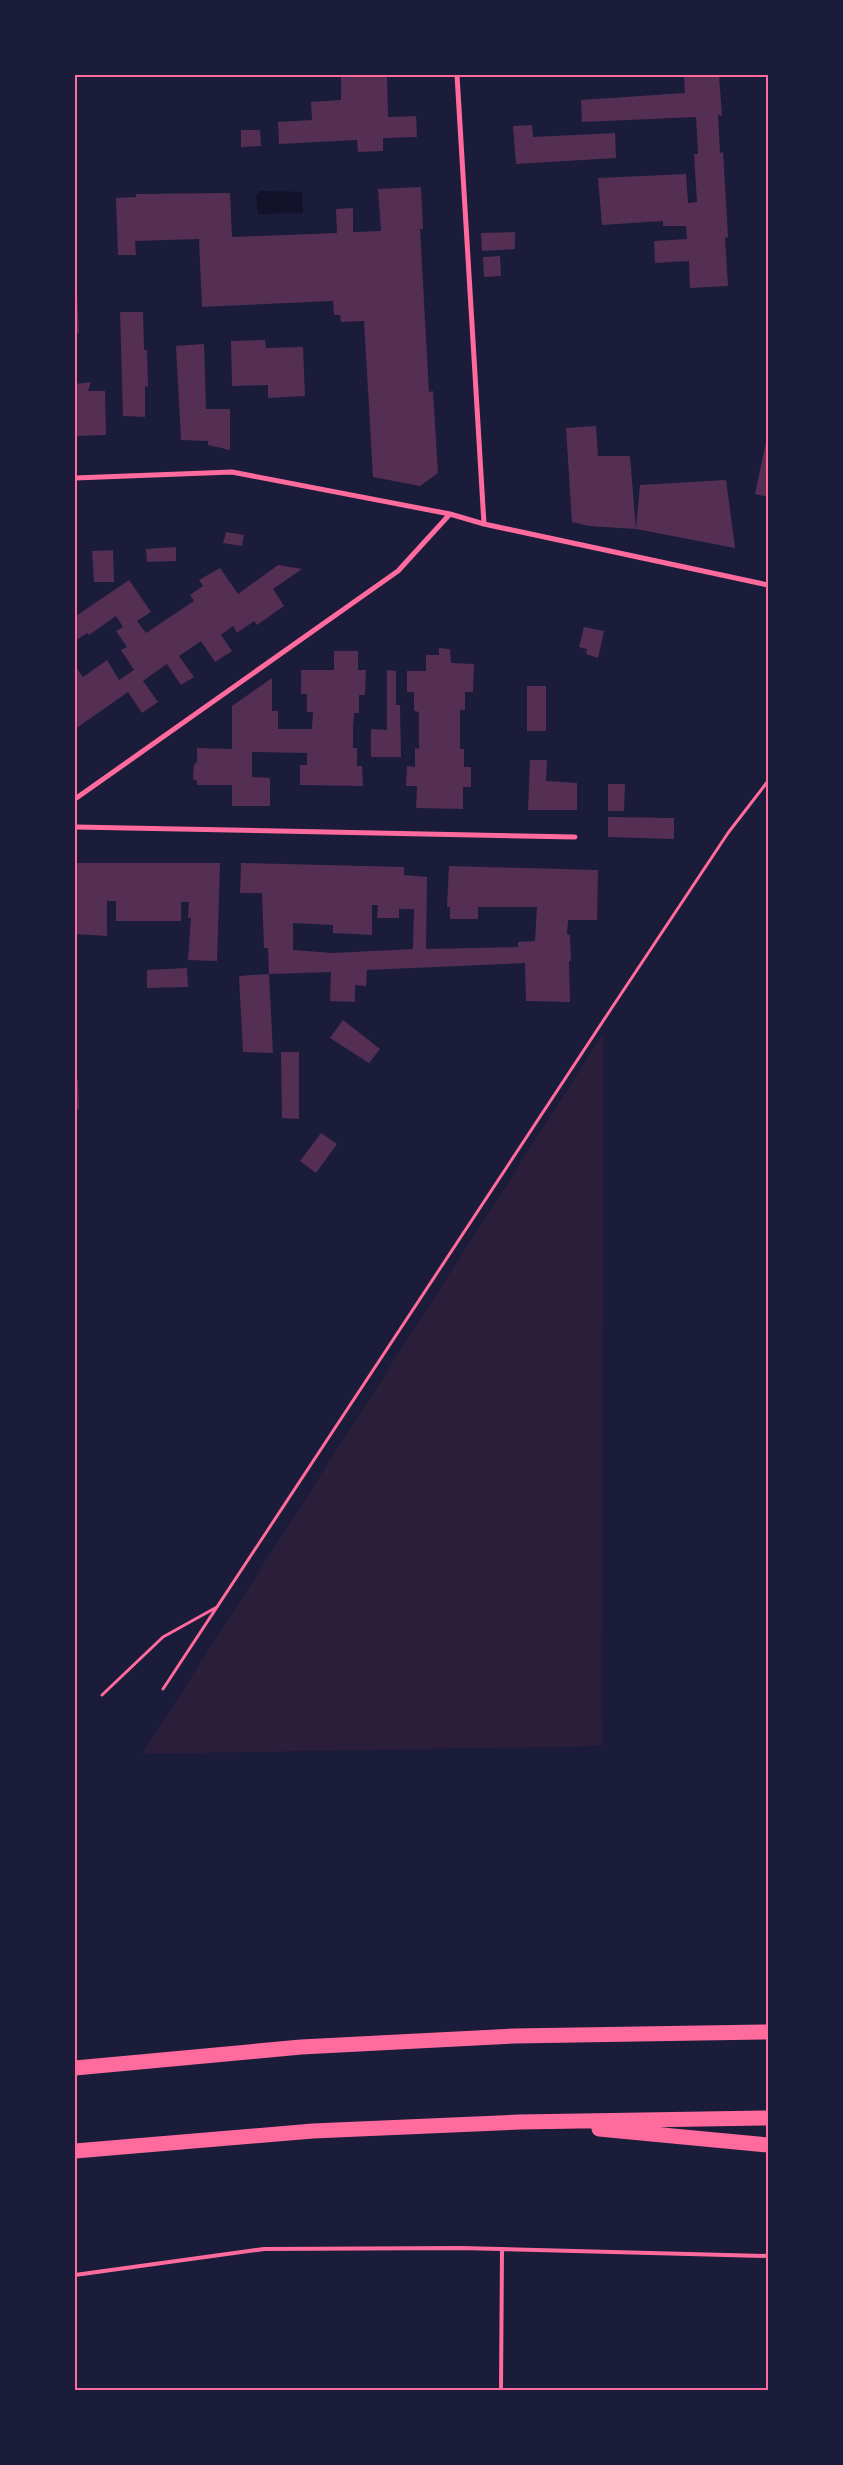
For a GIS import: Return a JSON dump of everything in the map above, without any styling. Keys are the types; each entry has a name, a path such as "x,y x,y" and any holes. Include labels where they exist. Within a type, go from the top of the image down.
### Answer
{"highway":[{"path":"75,2068 301,2047 475,2038 768,2032"},
{"path":"75,2151 313,2131 520,2122 768,2118"},
{"path":"520,2122 768,2145"}],"street":[{"path":"457,75 484,524"},
{"path":"75,478 232,472 450,514 484,524 768,585"},
{"path":"75,799 398,571 450,514"},
{"path":"75,827 575,837"}],"lane":[{"path":"75,2275 264,2249 502,2249 768,2256"},
{"path":"501,2390 502,2249"}],"path":[{"path":"163,1689 728,833 768,781"},
{"path":"102,1695 163,1637 217,1606"}],"shaded area":[{"path":"260,191 302,192 303,213 258,214 256,196"},
{"path":"603,1034 602,1746 142,1754"}],"building":[{"path":"341,75 387,75 388,117 416,116 417,137 383,138 383,151 358,152 357,140 279,144 278,122 312,120 311,102 341,100"},
{"path":"684,75 719,75 722,116 718,115 720,153 723,152 728,237 725,238 728,286 690,288 689,261 655,263 654,241 687,239 686,226 663,226 663,221 602,225 598,178 686,174 688,203 697,202 694,154 698,154 696,117 582,122 581,100 685,93"},
{"path":"532,125 533,137 615,133 616,158 516,164 513,126"},
{"path":"241,130 260,130 261,146 241,147"},
{"path":"421,187 423,229 420,229 429,392 433,391 438,473 420,486 373,477 364,321 341,322 340,315 334,315 333,301 202,307 199,239 135,241 136,255 118,255 116,198 136,197 136,194 230,193 232,237 337,233 336,209 353,208 353,232 381,231 378,189"},
{"path":"515,232 515,249 482,251 481,233"},
{"path":"500,256 501,276 484,277 483,257"},
{"path":"75,290 77,290 79,333 75,333"},
{"path":"120,312 143,312 144,350 147,350 148,387 145,386 145,417 123,416"},
{"path":"265,340 266,348 303,347 305,396 268,398 268,385 232,386 231,341"},
{"path":"204,344 206,409 230,409 230,450 208,445 208,441 181,440 176,346"},
{"path":"91,382 88,391 105,391 106,435 75,436 75,384"},
{"path":"596,426 598,456 630,456 636,529 590,526 572,522 566,428"},
{"path":"768,437 768,497 755,494"},
{"path":"726,480 735,548 636,529 640,485"},
{"path":"226,532 244,535 242,546 223,543"},
{"path":"176,547 176,561 147,562 146,549"},
{"path":"113,550 114,582 94,582 92,551"},
{"path":"278,565 302,569 273,589 284,606 257,625 254,621 237,633 233,626 221,635 232,651 215,662 201,641 179,656 194,677 181,685 167,664 143,681 158,702 142,713 128,692 75,729 75,666 83,677 107,660 119,680 134,670 121,650 127,647 116,631 123,627 116,616 89,635 87,633 75,641 75,620 78,618 76,616 129,580 151,612 137,621 146,633 194,601 190,595 203,586 199,580 220,568 238,594"},
{"path":"584,627 604,631 598,658 586,654 587,649 579,647"},
{"path":"439,648 450,649 451,663 474,664 473,692 465,692 465,710 460,710 460,749 464,749 464,767 471,767 471,787 463,787 463,809 416,808 417,786 406,786 407,766 415,767 415,748 419,749 419,712 414,711 414,692 407,692 407,671 426,671 426,655 439,655"},
{"path":"334,651 358,651 358,670 366,670 365,695 359,695 359,713 354,713 353,729 353,748 357,748 357,766 362,766 363,786 300,785 300,765 307,765 307,753 252,752 252,777 270,778 270,806 232,806 232,785 197,785 197,781 193,779 194,765 197,762 197,748 232,749 232,706 272,678 272,711 278,711 278,729 312,729 313,712 307,712 307,694 301,694 301,670 334,670"},
{"path":"387,670 396,671 396,705 400,705 401,757 371,757 371,729 387,730"},
{"path":"527,686 546,686 546,731 527,731"},
{"path":"530,760 547,760 546,781 577,783 577,810 528,810"},
{"path":"608,784 625,784 624,811 608,811"},
{"path":"608,817 674,818 674,839 608,837"},
{"path":"75,863 220,863 217,961 188,960 191,918 188,918 189,902 181,902 181,921 116,921 116,901 107,901 107,936 75,934"},
{"path":"241,863 404,867 404,875 427,877 426,949 518,947 518,942 535,941 537,907 478,907 478,919 450,919 450,907 447,907 449,866 598,870 597,920 568,920 567,934 570,935 571,961 569,961 570,1002 526,1001 525,963 367,970 366,986 355,985 355,1002 330,1001 331,972 269,974 268,948 264,948 262,893 240,893","holes":["372,905 378,905 377,918 399,918 399,909 414,909 413,949 333,953 293,950 293,923 333,925 333,933 372,935"]},
{"path":"187,968 188,987 147,988 147,970"},
{"path":"269,974 273,1053 243,1052 239,976"},
{"path":"343,1020 380,1049 369,1063 330,1038"},
{"path":"281,1052 299,1052 299,1119 282,1118"},
{"path":"75,1079 78,1079 79,1109 75,1109"},
{"path":"321,1133 337,1144 316,1173 300,1161"}]}
